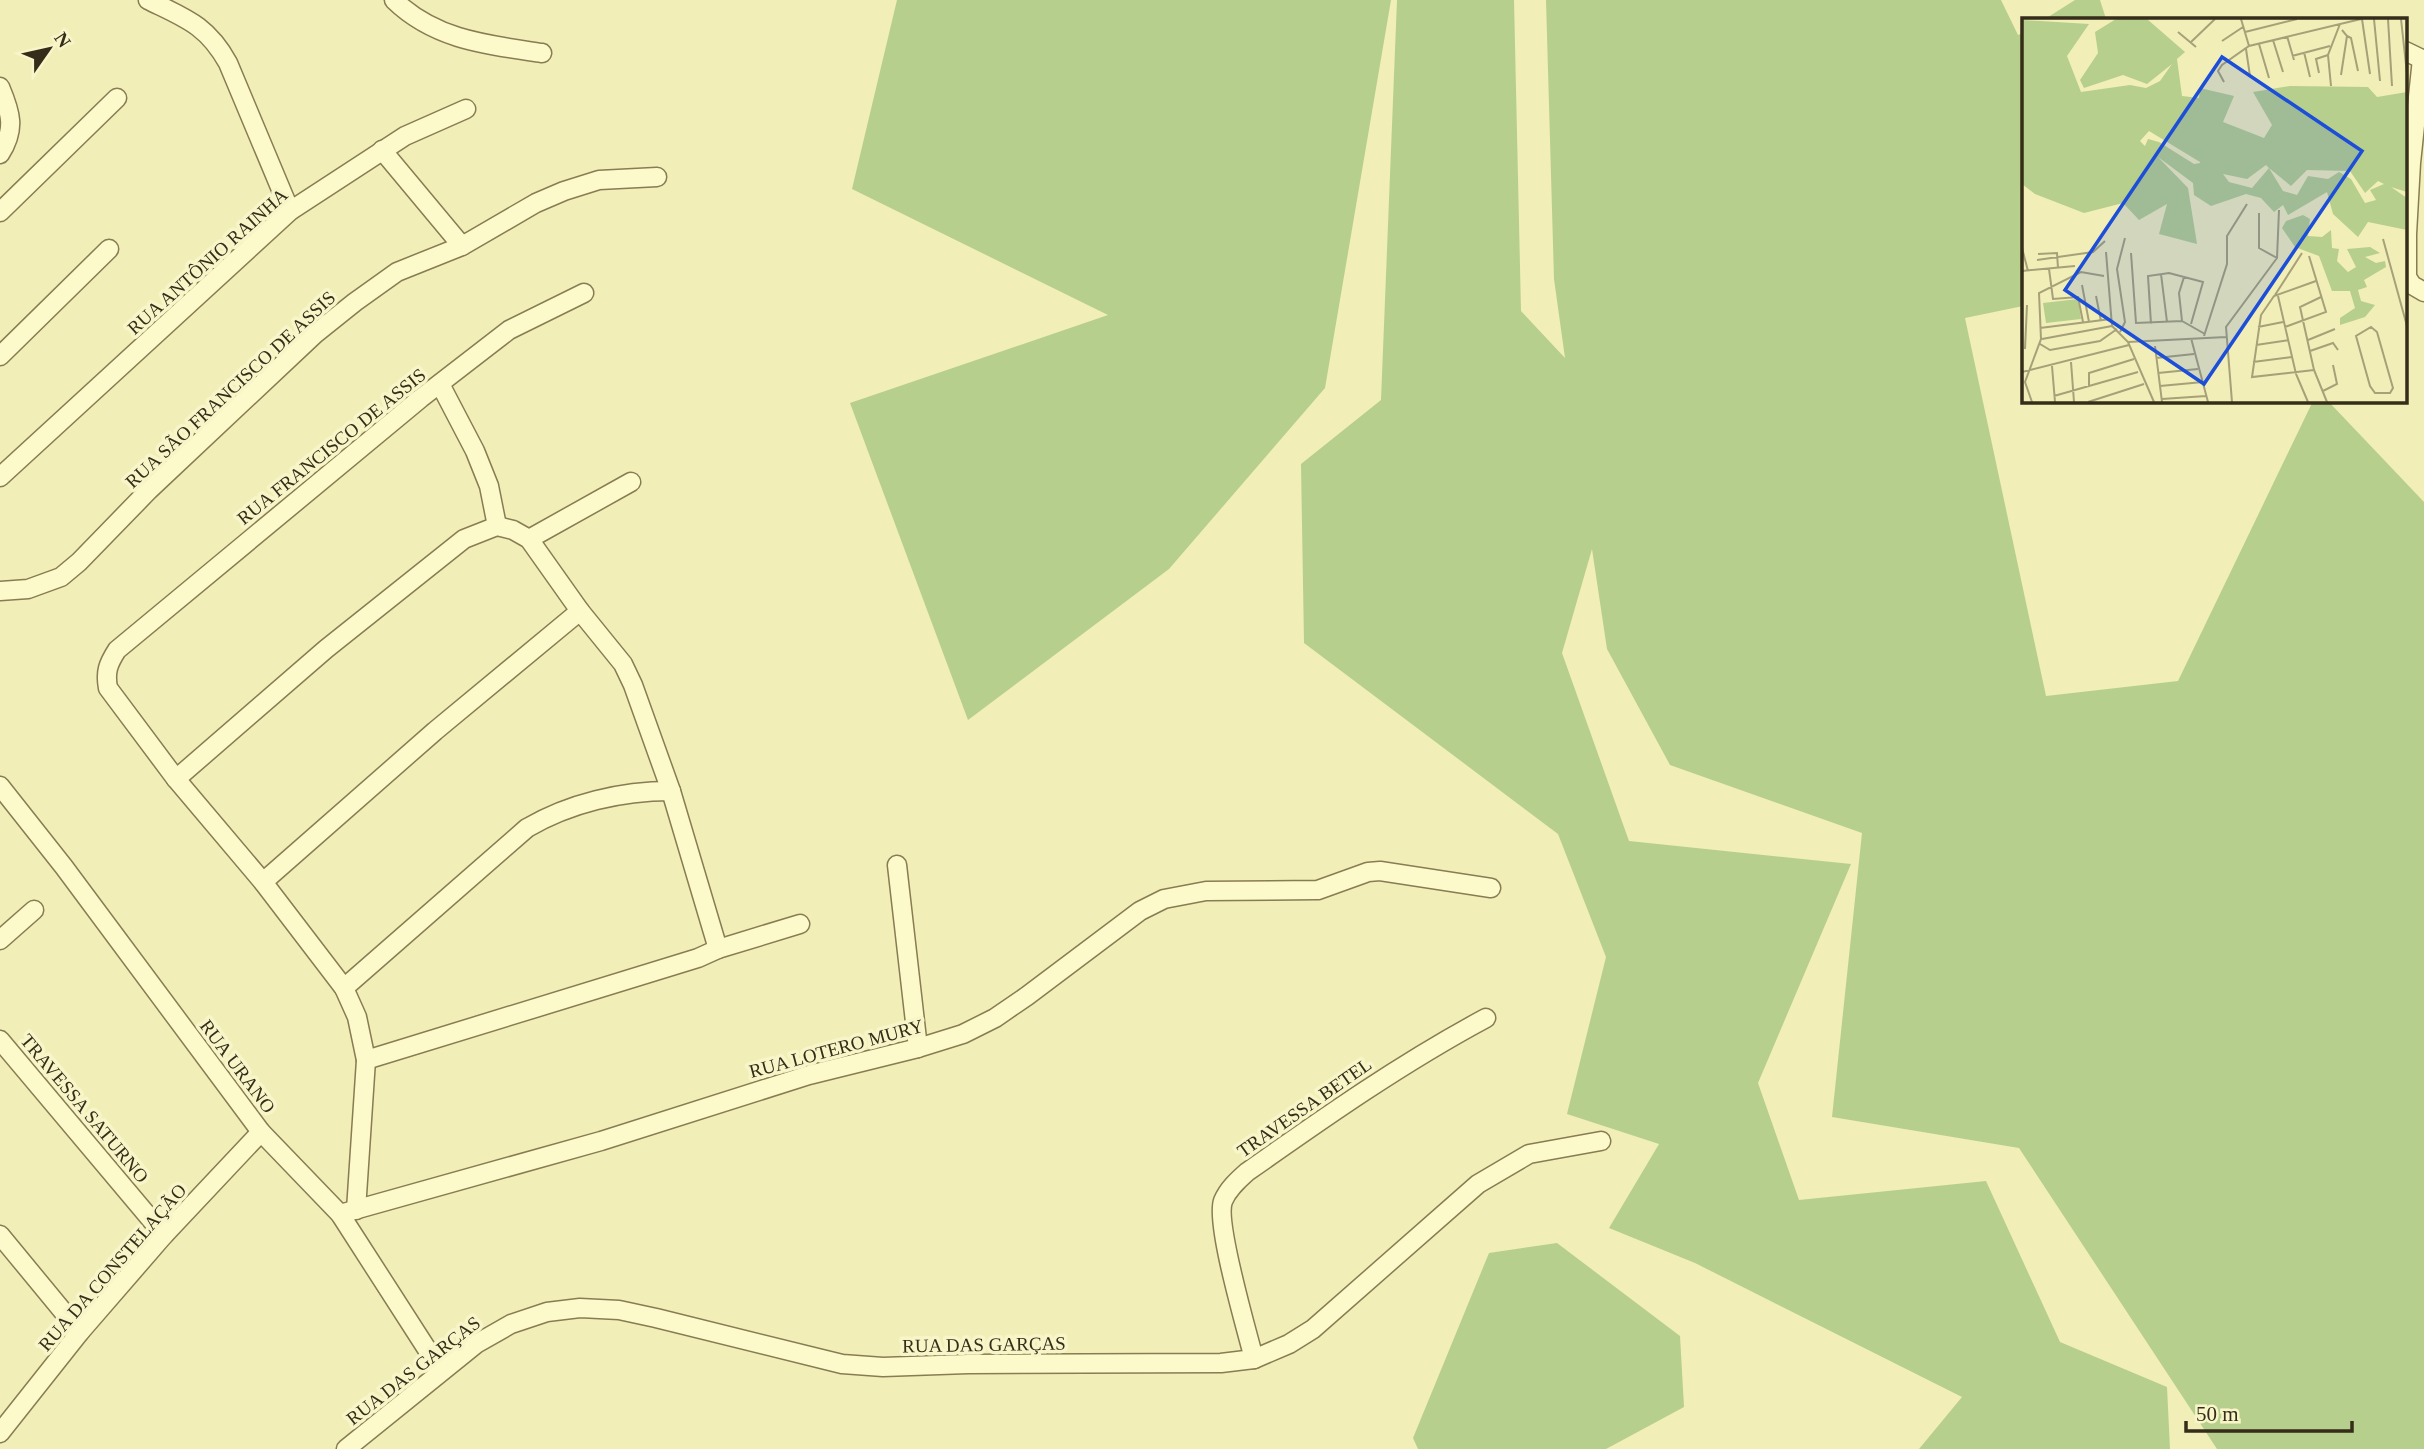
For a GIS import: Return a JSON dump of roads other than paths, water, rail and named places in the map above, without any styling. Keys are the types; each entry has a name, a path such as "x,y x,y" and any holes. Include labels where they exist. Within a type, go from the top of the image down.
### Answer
{"street":[{"path":"148,0 182,16 204,30 218,44 290,211"},
{"path":"394,0 434,29 474,43 542,53"},
{"path":"2406,51 2423,59 2411,174 2407,277 2412,285 2424,292"},
{"path":"0,87 8,105 11,123 9,140 0,154"},
{"path":"0,212 117,98"},
{"name":"RUA ANTÔNIO RAINHA","path":"4,467 290,211 405,136 466,109"},
{"path":"382,150 462,246"},
{"name":"RUA SÃO FRANCISCO DE ASSIS","path":"0,591 28,589 61,577 315,334 397,272 462,246 536,203 564,191 599,180 657,177"},
{"path":"0,356 109,248"},
{"name":"RUA FRANCISCO DE ASSIS","path":"176,779 108,688 108,664 117,650 509,330 584,293"},
{"path":"440,384 489,485 497,526"},
{"path":"529,539 631,482"},
{"path":"348,1212 366,1060 357,1017 344,988 263,882 176,779 326,649 464,539 497,526 513,530 529,539 580,611 623,664 671,791 719,949"},
{"path":"263,882 435,731 580,611"},
{"name":"RUA URANO","path":"0,786 64,867 261,1132 348,1212 441,1371"},
{"path":"344,988 527,828 548,815 575,805 644,792 671,791"},
{"path":"897,865 918,1048"},
{"name":"RUA LOTERO MURY","path":"348,1212 601,1141 809,1074 918,1048 963,1034 995,1018 1140,911 1164,899 1206,891 1318,890 1354,876 1380,871 1491,888"},
{"path":"0,940 34,910"},
{"path":"366,1060 800,924"},
{"name":"TRAVESSA BETEL","path":"1254,1359 1222,1217 1223,1202 1233,1185 1247,1172 1363,1091 1416,1057 1486,1018"},
{"name":"TRAVESSA SATURNO","path":"0,1040 164,1235"},
{"name":"RUA DA CONSTELAÇÃO","path":"2,1428 164,1235 261,1132"},
{"name":"RUA DAS GARÇAS","path":"346,1449 476,1344 511,1324 547,1312 580,1308 619,1311 656,1318 842,1364 883,1367 1221,1363 1254,1359 1289,1344 1313,1329 1478,1184 1529,1154 1601,1141"},
{"path":"0,1235 80,1332"}]}
